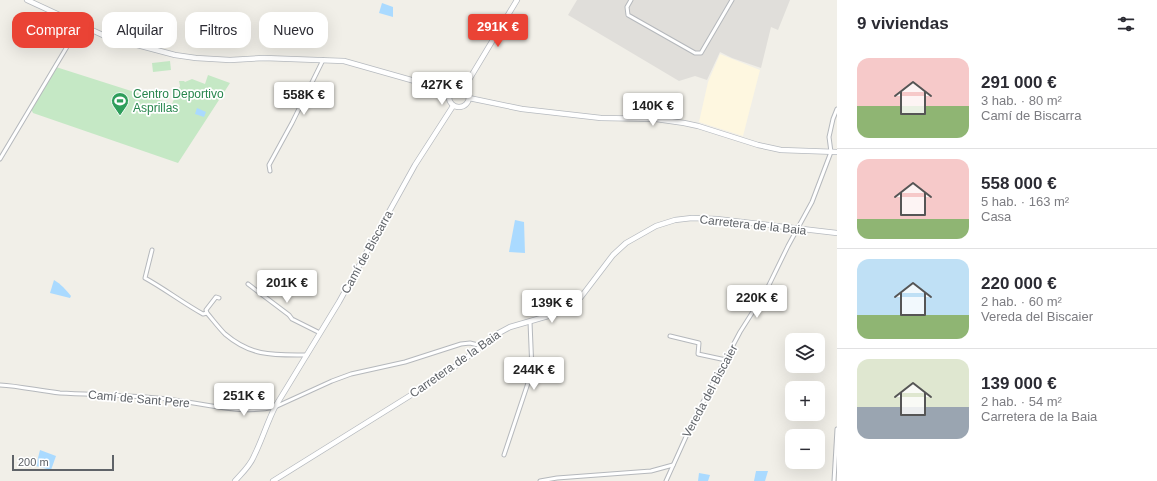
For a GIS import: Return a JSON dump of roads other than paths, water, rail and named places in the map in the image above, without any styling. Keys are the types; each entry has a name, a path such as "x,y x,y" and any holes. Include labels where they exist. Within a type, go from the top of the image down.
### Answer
{"main road":[{"path":"27,0 52,12"},
{"path":"464,88 517,0"},
{"path":"94,31 107,37 154,50 196,58 230,60 264,58 323,59 344,61 450,91 460,86 468,92 469,98 464,106 453,106 449,100 450,91"},
{"path":"469,98 522,110 601,118 656,119 684,123 758,145 781,150 837,152"},
{"name":"Camí de Biscarra","path":"235,481 254,457 267,423 276,407 339,302 415,165 453,106"},
{"name":"Carretera de la Baia","path":"273,481 442,376 497,334 510,327 555,314 568,307 581,297 613,255 626,244 656,226 676,220 692,218 717,219 837,233"}],"street":[{"path":"631,0 627,7 628,15 695,53 701,53 732,0"},
{"path":"0,159 66,48"},
{"path":"270,171 269,165 292,123 323,59"},
{"path":"831,152 829,137 837,109"},
{"name":"Vereda del Biscaier","path":"666,481 694,419 740,332 766,290 812,202 831,152"},
{"path":"152,250 145,278 203,314 207,313"},
{"path":"248,284 288,314 292,319 320,333"},
{"path":"219,298 216,297 206,310 207,313 224,333 242,346 253,351 282,356 307,355"},
{"path":"504,455 532,372 530,322"},
{"path":"670,336 699,342 698,354 726,360"},
{"name":"Camí de Sant Pere","path":"0,385 58,392 110,394 167,399 236,409 267,409 276,407 332,381 352,374 405,362 461,344 470,343 482,346"},
{"path":"834,481 837,429"},
{"path":"540,481 556,478 651,471 673,465"},
{"path":"282,475 283,481"}],"water":[{"path":"382,3 393,7 393,17 379,13"},
{"path":"197,108 206,112 204,117 195,114"},
{"path":"515,220 524,222 525,253 509,252"},
{"path":"54,280 71,296 70,298 50,293"},
{"path":"40,450 56,456 51,470 36,466"},
{"path":"756,471 768,471 765,481 754,481"},
{"path":"699,473 710,475 708,481 698,481"}],"place":[{"name":"Centro Deportivo Asprillas","path":"120,116"}]}
